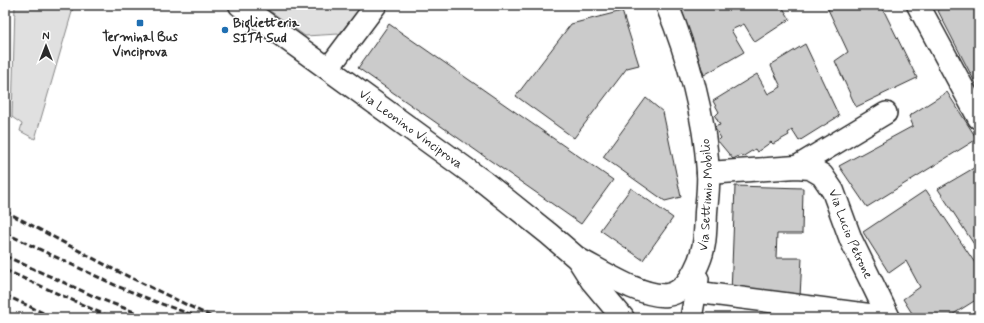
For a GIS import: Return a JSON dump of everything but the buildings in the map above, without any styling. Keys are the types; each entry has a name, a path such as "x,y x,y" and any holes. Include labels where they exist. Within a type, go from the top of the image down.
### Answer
{"main road":[{"name":"Via Leonino Vinciprova","path":"240,5 484,182 578,259 641,290 665,295 678,292 687,284 692,278 702,258"},
{"name":"Via Settimio Mobilio","path":"667,5 676,27 688,66 701,122 708,173 705,236 702,258"},
{"path":"918,5 979,118"},
{"name":"Via Lucio Petrone","path":"708,173 796,167 810,168 822,175 832,191 851,240 889,317"},
{"name":"Via Leonino Vinciprova","path":"578,259 592,281 623,318"}],"street":[{"path":"328,69 376,5"},
{"name":"Via Lucio Petrone","path":"796,167 886,113"},
{"name":"Via Settimio Mobilio","path":"691,318 702,258"},
{"path":"696,292 889,317"}],"shaded area":[{"path":"15,5 74,5 35,139 20,131 22,124 12,117"},
{"path":"262,5 363,5 339,34 305,36"}],"railway":[{"path":"5,211 113,269 214,318"},
{"path":"5,233 117,286 201,318"},
{"path":"5,256 98,298 150,318"},
{"path":"5,270 112,318"},
{"path":"5,295 54,318"},
{"path":"5,315 11,318"}],"place":[{"name":"Terminal Bus Vinciprova","path":"140,23"},
{"name":"Biglietteria SITA Sud","path":"225,30"}]}
